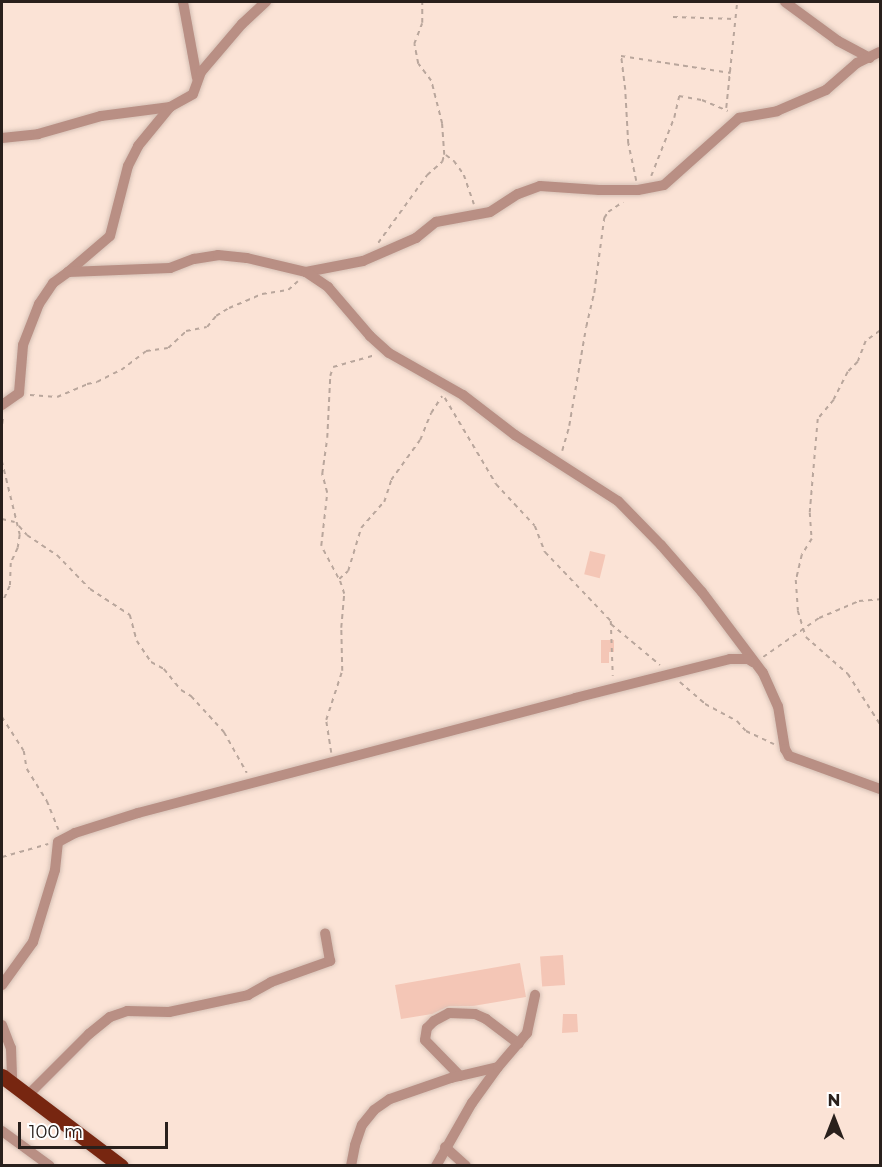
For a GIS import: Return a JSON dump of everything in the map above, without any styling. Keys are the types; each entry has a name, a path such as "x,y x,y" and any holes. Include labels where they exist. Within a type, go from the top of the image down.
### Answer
{"highway":[{"path":"7,1080 121,1166"}],"street":[{"path":"183,2 198,78"},
{"path":"2,405 17,397 21,387 23,345 29,326 46,293 110,236 128,166 138,146 170,107 193,94 198,78 242,24 266,2"},
{"path":"785,2 838,41 870,58"},
{"path":"308,273 363,261 370,256 416,238 436,222 474,217 490,212 518,194 540,186 638,189 664,185 739,118 777,111 821,93 841,80 857,63 880,52"},
{"path":"2,138 38,134 101,116 170,107"},
{"path":"68,272 170,268 194,259 218,255 247,258 308,273 327,287 370,336 389,353 462,395 515,435 618,501 662,545 715,608 766,679 778,706 785,749 789,756 880,789"},
{"path":"2,985 33,942 55,870 60,840 138,813 730,659 748,659 753,663"},
{"path":"27,1096 89,1034 110,1017 127,1011 169,1012 248,995 271,982 330,961 325,933"},
{"path":"436,1166 445,1147 498,1067 527,1033 535,995"},
{"path":"460,1076 426,1040 427,1028 434,1021 449,1013 475,1014 486,1018 519,1044"},
{"path":"2,1025 11,1048 7,1080"},
{"path":"351,1166 362,1125 374,1110 390,1099 460,1076 498,1067"},
{"path":"2,1131 50,1166"},
{"path":"445,1147 466,1166"}],"path":[{"path":"370,256 397,214 427,175 442,162 444,154 442,123 431,81 418,64 414,44 422,23 422,2"},
{"path":"726,110 737,2"},
{"path":"673,17 736,19"},
{"path":"638,189 628,144 621,56 731,73"},
{"path":"558,463 569,426 579,375 600,257 604,218 608,212 638,189 656,169 679,96 726,110 739,118"},
{"path":"444,154 454,161 464,175 472,195 474,217"},
{"path":"17,397 31,395 57,397 97,382 121,370 146,351 168,348 186,331 207,327 216,316 229,308 262,294 288,290 308,273"},
{"path":"880,331 866,341 861,357 848,372 834,399 818,419 810,513 812,539 802,555 796,580 798,611 803,630 810,641 848,674 880,724"},
{"path":"332,764 326,720 342,671 341,628 344,594 339,579 321,546 327,493 322,474 327,438 330,376 333,367 354,359 389,353"},
{"path":"339,579 348,571 361,528 384,501 391,480 420,440 431,413 443,394 468,441 496,483 535,526 545,552 585,596 604,613 611,624 705,704 737,721 746,731 784,749 789,756"},
{"path":"2,461 19,526 27,535 57,555 90,588 130,615 137,641 151,662 164,669 181,690 191,696 224,732 255,784"},
{"path":"2,519 17,522"},
{"path":"2,604 10,586 11,563 19,542 19,526"},
{"path":"753,663 819,618 859,601 880,599"},
{"path":"611,624 614,689"},
{"path":"2,717 24,751 27,769 47,801 60,840 2,858"}],"building":[{"path":"590,551 606,555 600,578 584,574"},
{"path":"601,640 614,640 614,652 609,652 609,663 601,663"},
{"path":"563,955 565,985 542,987 540,957"},
{"path":"520,963 526,997 473,1006 449,1006 432,1014 401,1019 395,985"},
{"path":"563,1014 577,1014 578,1032 562,1033"}]}
